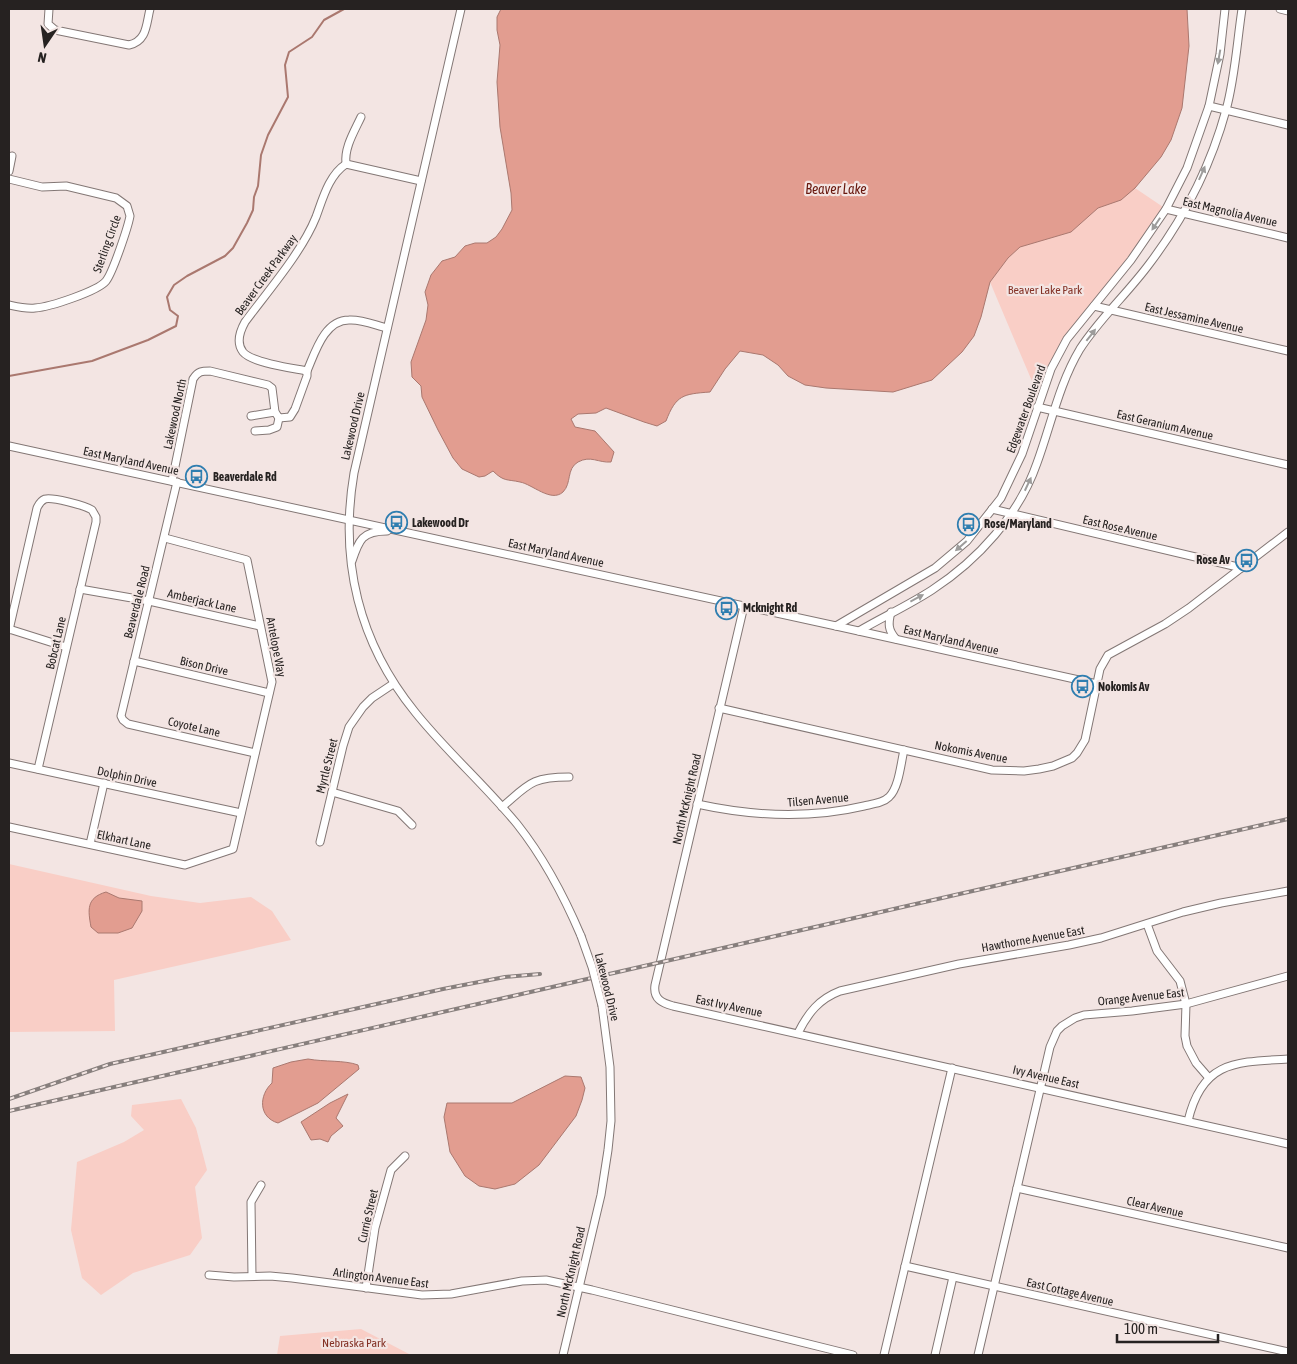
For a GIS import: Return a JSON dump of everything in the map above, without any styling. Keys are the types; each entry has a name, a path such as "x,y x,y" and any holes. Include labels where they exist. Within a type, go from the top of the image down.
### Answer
{"street":[{"path":"49,9 48,24 55,30 129,45 138,43 143,36 150,9"},
{"name":"Lakewood Drive","path":"461,9 354,473 348,520 351,564 359,609 374,647 393,684 420,718 502,807 532,845 561,892 581,936 592,967 602,1006 608,1047 611,1094 608,1150 600,1195"},
{"name":"Edgewater Boulevard","path":"836,626 935,568 967,541 1001,498 1022,454 1051,369 1067,339 1131,260 1166,209 1187,168 1209,106 1220,54 1225,9"},
{"name":"Edgewater Boulevard","path":"859,631 931,591 953,575 978,553 1000,529 1025,490 1037,464 1062,384 1081,349 1150,264 1184,213 1208,160 1226,110 1242,9"},
{"path":"1280,9 1288,11"},
{"path":"1209,106 1288,124"},
{"name":"Beaver Creek Parkway","path":"307,371 252,359 242,352 239,341 240,331 307,237 324,194 340,168 346,164 345,156 361,117"},
{"path":"9,171 12,156"},
{"path":"346,164 421,181"},
{"name":"Sterling Circle","path":"9,179 42,186 66,186 116,198 127,206 130,216 109,277 102,285 92,291 42,307 28,308 9,304"},
{"name":"East Magnolia Avenue","path":"1166,209 1288,238"},
{"name":"East Jessamine Avenue","path":"1094,306 1288,351"},
{"path":"251,416 277,415 290,417 295,409 307,376 307,371 325,335 329,328 339,321 357,321 387,328"},
{"name":"Lakewood North","path":"175,482 193,379 201,371 210,371 268,385 272,388 277,415"},
{"name":"East Geranium Avenue","path":"1037,407 1288,465"},
{"path":"255,431 269,430 277,427 277,415"},
{"name":"East Maryland Avenue","path":"9,446 1097,684"},
{"name":"Beaverdale Road","path":"128,724 123,720 121,712 165,538 175,482"},
{"name":"Bobcat Lane","path":"9,630 39,503 47,498 88,508 94,513 96,522 38,769"},
{"name":"East Rose Avenue","path":"992,510 1242,568"},
{"path":"351,564 359,542 366,535 376,532 400,531"},
{"name":"Nokomis Avenue","path":"719,708 1000,770 1024,771 1053,766 1072,758 1082,747 1101,665 1108,655 1189,608 1288,532"},
{"name":"Antelope Way","path":"165,538 247,560 272,682 233,849"},
{"name":"Amberjack Lane","path":"80,589 149,601 260,626"},
{"name":"North McKnight Road","path":"657,998 654,992 654,985 744,606"},
{"path":"891,612 888,622 889,631 896,639"},
{"path":"9,630 66,647"},
{"name":"Bison Drive","path":"134,661 269,692"},
{"name":"Myrtle Street","path":"320,842 349,727 372,698 393,684"},
{"name":"Coyote Lane","path":"128,724 255,753"},
{"name":"Tilsen Avenue","path":"697,804 739,812 790,815 834,811 880,802 888,798 894,791 904,750"},
{"name":"Dolphin Drive","path":"9,763 241,813"},
{"path":"502,807 526,786 539,779 568,777"},
{"path":"90,844 104,784"},
{"path":"332,792 398,811 412,825"},
{"name":"Elkhart Lane","path":"9,827 184,865 233,849"},
{"name":"Hawthorne Avenue East","path":"798,1033 813,1008 822,1000 840,991 959,964 1101,938 1222,903 1288,890"},
{"path":"1147,924 1157,951 1180,981 1186,1004 1185,1036 1196,1063 1209,1078"},
{"name":"Orange Avenue East","path":"978,1355 1040,1087 1052,1040 1057,1031 1068,1021 1084,1015 1186,1004 1288,976"},
{"name":"East Ivy Avenue","path":"657,998 664,1003 674,1006 798,1033"},
{"name":"Ivy Avenue East","path":"798,1033 1288,1144"},
{"path":"1188,1121 1196,1094 1209,1078 1218,1071 1237,1065 1288,1059"},
{"path":"884,1355 952,1068"},
{"name":"Currie Street","path":"366,1288 375,1228 391,1170 405,1156"},
{"path":"252,1276 251,1202 261,1186"},
{"name":"Clear Avenue","path":"1017,1188 1288,1248"},
{"name":"North McKnight Road","path":"563,1355 600,1195"},
{"name":"East Cottage Avenue","path":"905,1266 1288,1352"},
{"name":"Arlington Avenue East","path":"209,1275 292,1278 410,1294 436,1295 534,1280 546,1280 853,1355"},
{"path":"935,1355 953,1277"}],"green space":[{"name":"Beaver Lake Park","path":"1135,188 1166,209 1067,339 1037,393 990,282 1019,247 1071,232 1098,208 1121,200"},
{"path":"9,864 151,896 200,903 251,897 272,911 291,940 114,980 115,1031 9,1032"},
{"path":"181,1099 196,1128 207,1170 195,1187 202,1238 190,1255 133,1273 101,1295 82,1278 71,1230 77,1162 124,1142 144,1130 131,1116 132,1105"},
{"name":"Nebraska Park","path":"361,1329 411,1355 277,1355 280,1336"}],"water":[{"name":"Beaver Lake","path":"501,9 1187,9 1189,46 1182,108 1171,140 1161,157 1135,188 1121,200 1098,208 1071,232 1020,247 1008,258 990,282 974,336 962,352 932,380 893,392 805,385 788,376 778,365 763,355 740,351 710,392 687,395 677,401 666,421 657,426 606,408 596,413 578,414 571,419 575,427 595,431 614,452 611,462 587,459 578,462 570,472 566,488 563,492 553,495 542,492 525,483 503,479 493,471 479,477 462,469 453,458 438,430 422,397 421,386 412,377 411,362 426,320 428,305 425,292 431,275 442,261 455,257 465,246 475,243 487,243 496,237 512,210 500,127 497,82 500,45 497,17"},
{"path":"106,892 119,898 142,901 142,911 132,928 118,933 98,933 91,927 90,905 95,898"},
{"path":"308,1059 353,1063 358,1065 359,1069 318,1103 278,1123 271,1120 264,1111 263,1099 272,1083 273,1068"},
{"path":"565,1076 581,1077 585,1088 582,1100 576,1116 539,1165 515,1184 495,1189 479,1186 465,1176 450,1152 444,1117 447,1103 512,1103"},
{"path":"348,1094 336,1118 343,1126 331,1136 328,1142 320,1139 311,1140 301,1122"}],"waterway":[{"path":"9,376 92,361 148,340 176,326 178,316 170,310 167,297 174,285 225,256 233,248 253,210 261,155 268,135 288,97 285,65 289,52 312,37 324,20 344,9"}],"railway":[{"path":"9,1111 1288,819"},
{"path":"9,1099 110,1064 443,989 505,977 540,974"}],"place":[{"name":"Beaverdale Rd","path":"197,477"},
{"name":"Lakewood Dr","path":"396,523"},
{"name":"Rose/Maryland","path":"968,524"},
{"name":"Rose Av","path":"1246,560"},
{"name":"Mcknight Rd","path":"727,608"},
{"name":"Nokomis Av","path":"1082,687"}]}
